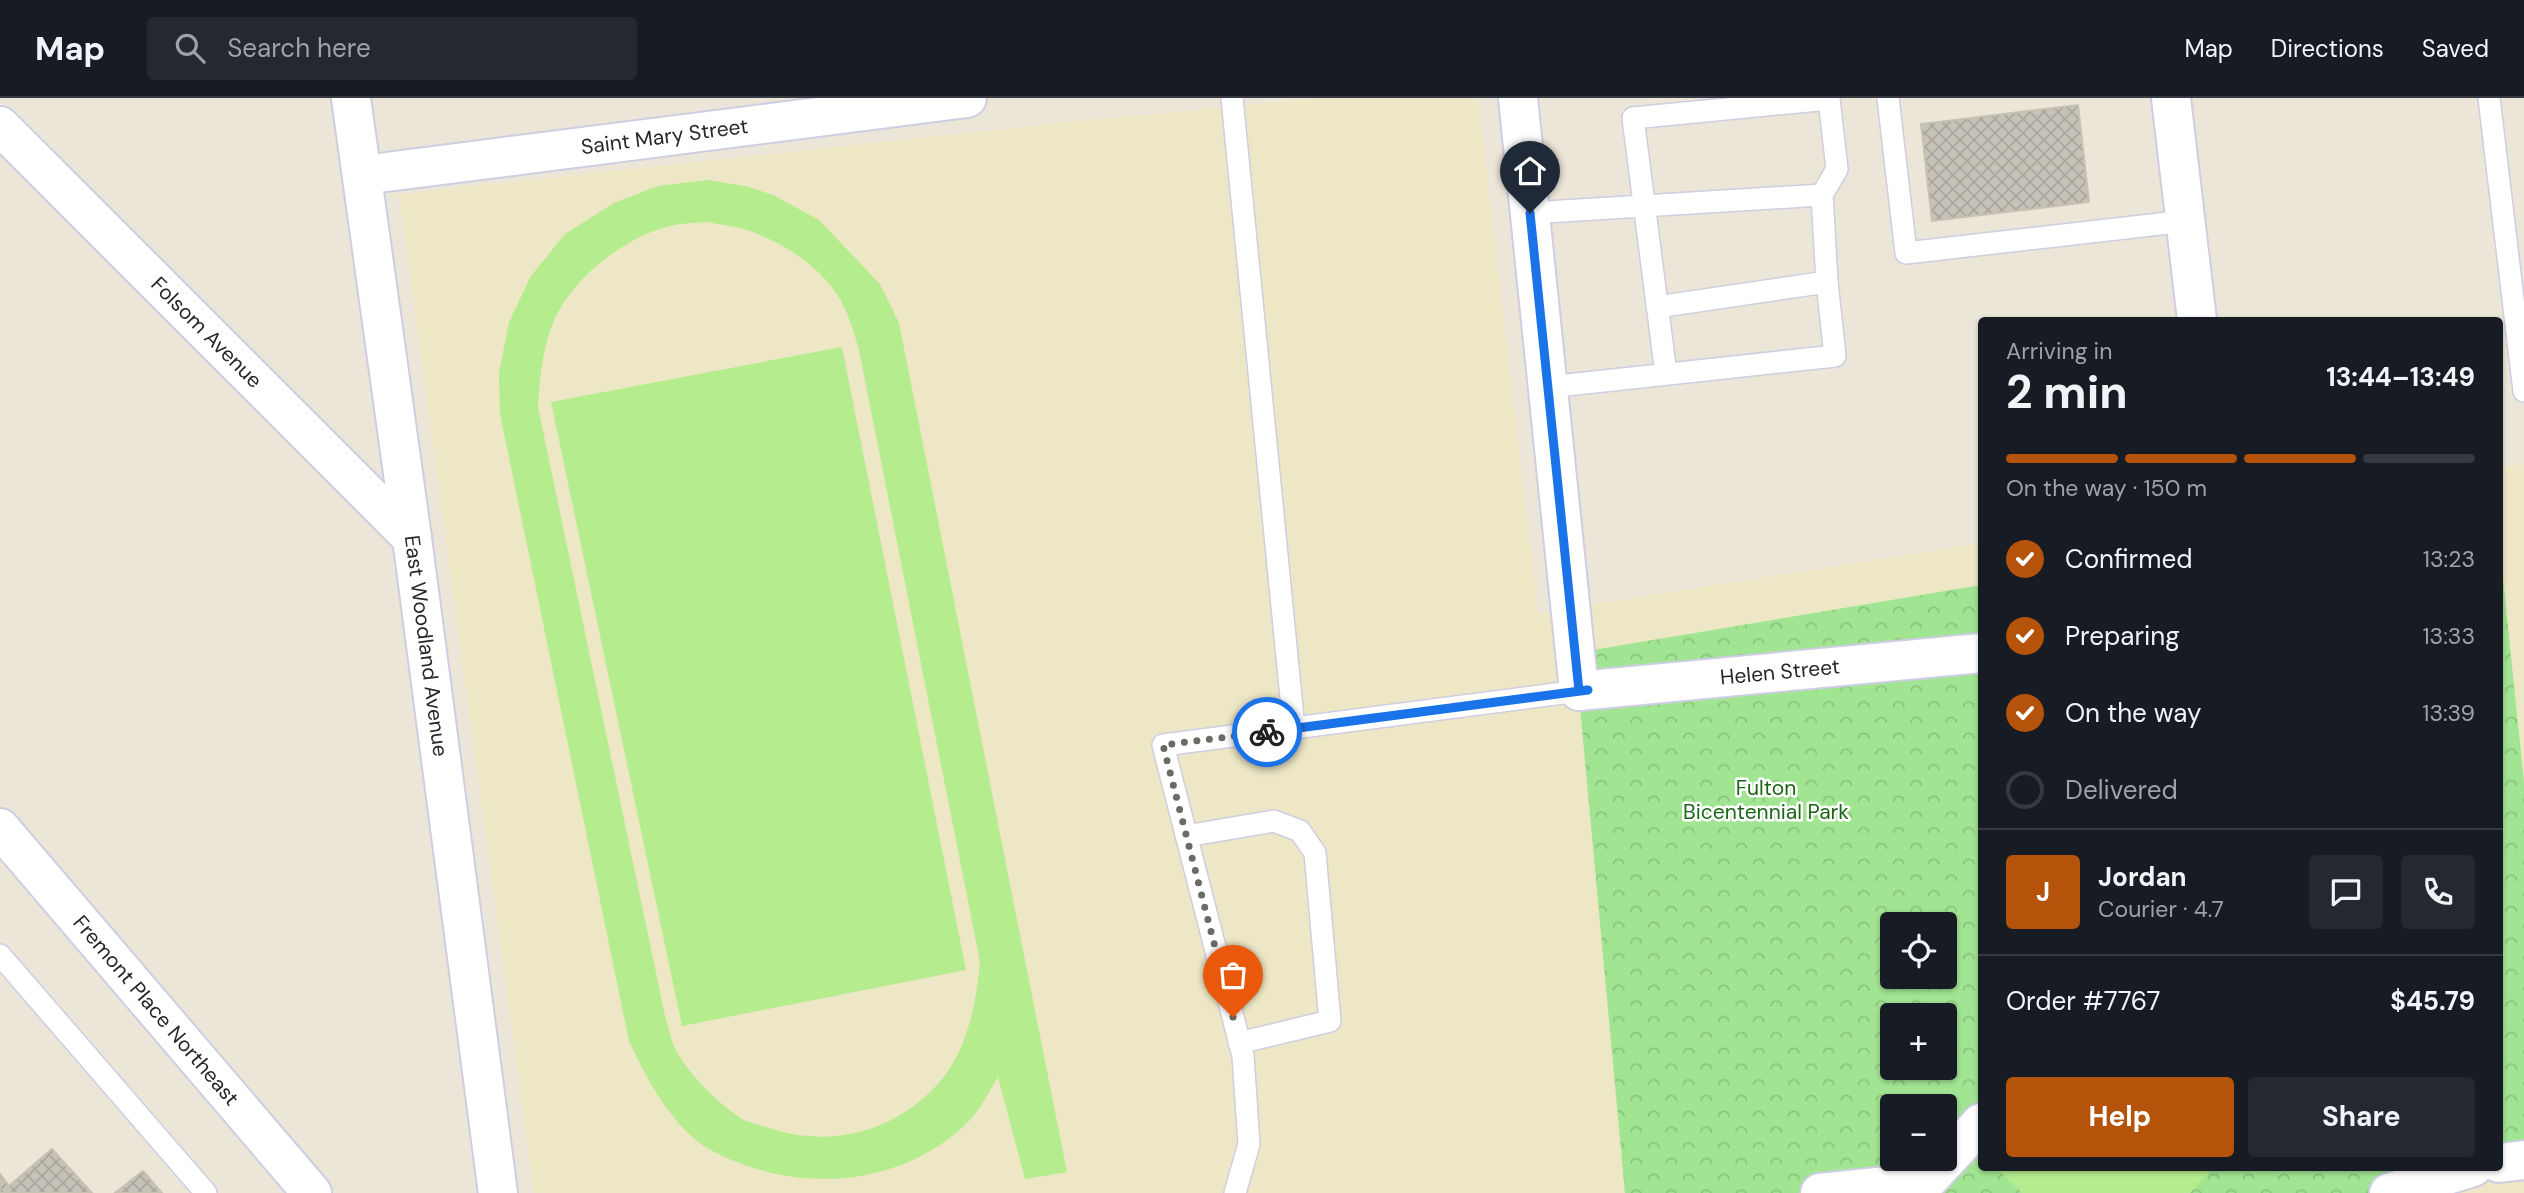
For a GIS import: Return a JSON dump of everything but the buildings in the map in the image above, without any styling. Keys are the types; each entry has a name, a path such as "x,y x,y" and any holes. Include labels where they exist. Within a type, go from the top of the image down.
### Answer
{"street":[{"name":"East Woodland Avenue","path":"351,98 498,1193"},
{"path":"1518,98 1548,387 1584,690"},
{"path":"2171,98 2197,317"},
{"name":"Saint Mary Street","path":"363,175 945,99"},
{"name":"Folsom Avenue","path":"0,126 412,538"},
{"name":"Helen Street","path":"1584,690 1978,653"},
{"name":"Fremont Place Northeast","path":"0,828 312,1193"},
{"path":"1820,1193 1928,1187 1978,1127"},
{"path":"2503,1163 2524,1160"},
{"path":"2389,1193 2460,1171"}],"lane":[{"path":"1232,98 1294,728"},
{"path":"1888,98 1906,253 2186,221"},
{"path":"2489,98 2524,391"},
{"path":"1548,387 1835,356 1822,195 1838,169 1829,99 1633,118 1666,374"},
{"path":"1530,213 1822,195"},
{"path":"1657,307 1827,282"},
{"path":"1235,1193 1249,1144 1243,1056 1163,745 1584,690"},
{"path":"1186,836 1274,821 1300,831 1315,853 1330,1021 1239,1043"},
{"path":"0,955 206,1193"}],"shaded area":[{"path":"1318,98 1478,98 1538,613 1978,543 1978,1171 2503,1171 2503,467 2524,464 2524,1193 534,1193 399,194 1066,122"}],"green space":[{"path":"708,180 745,186 773,195 819,220 880,284 899,323 1067,1172 1025,1179 998,1077 965,1125 936,1147 905,1164 871,1174 836,1178 801,1178 767,1172 733,1161 702,1145 678,1123 659,1097 629,1041 500,414 499,373 509,322 531,276 565,234 614,203 658,186","holes":["707,222 750,231 776,242 801,258 832,287 851,324 859,350 980,962 968,1028 947,1073 919,1102 900,1115 880,1125 837,1136 792,1134 742,1119 699,1081 674,1047 665,1016 538,407 546,343 553,323 572,291 601,262 635,240 670,226"]},
{"path":"842,347 966,970 682,1026 551,402"},
{"path":"2503,579 2524,782 2524,1160 2503,1163"},
{"name":"Fulton Bicentennial Park","path":"1978,586 1978,1171 2460,1171 2389,1193 1625,1193 1575,653"},
{"path":"1999,1171 2210,1171 2190,1193 2022,1193"}],"way so far":[{"path":"1233,1017 1163,745 1267,732"}],"route":[{"path":"1267,732 1588,690 1579,691 1530,213"}]}
